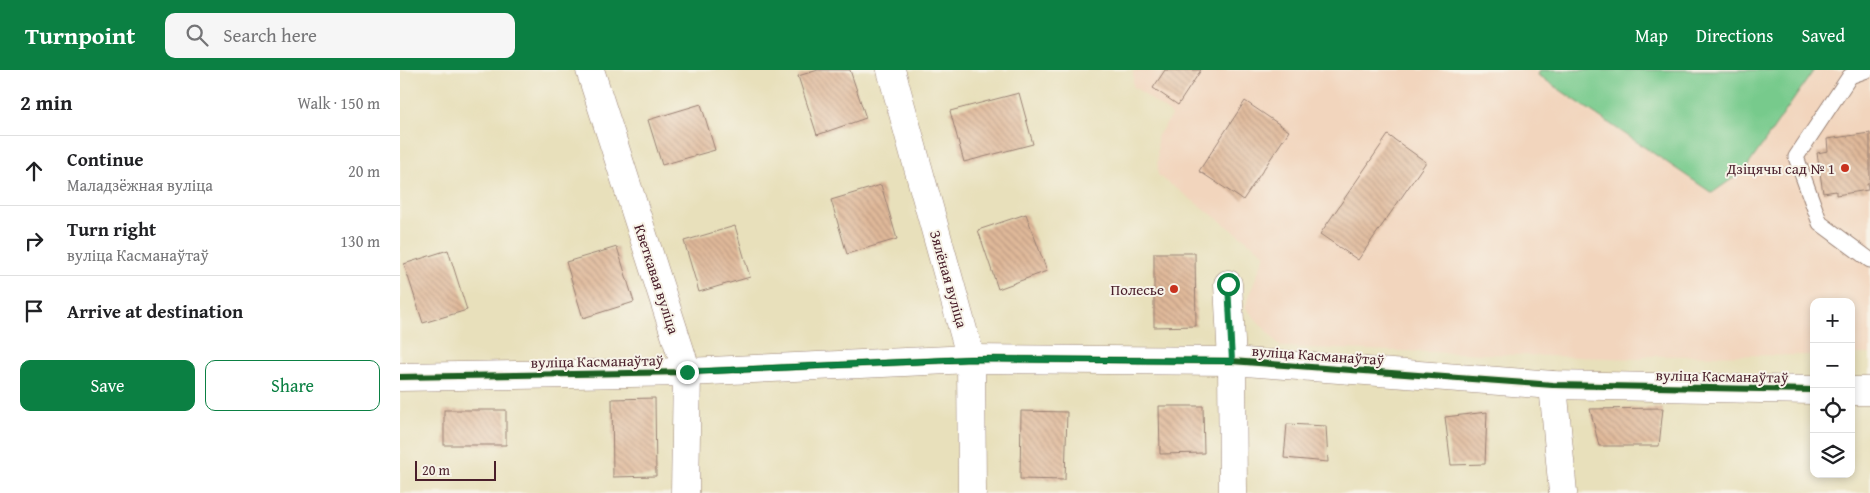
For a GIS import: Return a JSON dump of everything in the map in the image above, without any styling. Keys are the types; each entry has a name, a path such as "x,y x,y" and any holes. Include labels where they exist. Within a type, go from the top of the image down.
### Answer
{"street":[{"name":"Кветкавая вуліца","path":"590,70 687,372 685,493"},
{"name":"Зялёная вуліца","path":"891,70 972,359 972,493"},
{"path":"1228,284 1232,361 1234,493"},
{"name":"вуліца Касманаўтаў","path":"400,377 687,372 972,359 1232,361 1553,385 1810,390"},
{"path":"1553,385 1563,493"},
{"path":"1855,391 1870,391"}],"lane":[{"path":"1867,70 1850,76 1796,157 1820,224 1870,260"}],"shaded area":[{"path":"1133,70 1870,70 1870,354 1855,354 1855,298 1810,298 1810,355 1644,356 1641,359 1281,347 1245,307 1265,254 1158,175 1157,137 1172,115 1133,86"}],"green space":[{"path":"1540,70 1814,70 1745,170 1712,193 1538,75"}],"building":[{"path":"818,70 850,70 866,118 817,135 798,76"},
{"path":"1165,70 1201,70 1178,105 1153,88"},
{"path":"1019,93 1033,144 964,162 950,111"},
{"path":"1245,101 1289,131 1243,200 1199,171"},
{"path":"701,104 715,150 662,165 648,120"},
{"name":"Дзіцячы сад № 1","path":"1870,133 1870,184 1867,184 1868,190 1836,195 1836,191 1823,193 1817,153 1828,151 1827,139"},
{"path":"1388,135 1426,162 1358,260 1320,234"},
{"path":"881,185 897,239 847,254 831,200"},
{"path":"1026,214 1047,271 998,289 978,230"},
{"path":"735,226 750,277 699,292 684,241"},
{"path":"617,247 634,302 583,318 566,262"},
{"path":"448,250 467,310 423,323 404,264"},
{"path":"1154,253 1195,253 1196,326 1154,327"},
{"path":"655,398 656,476 613,477 612,399"},
{"path":"1159,406 1203,406 1204,453 1160,454"},
{"path":"1663,408 1659,446 1599,446 1590,409"},
{"path":"444,410 506,410 506,445 444,445"},
{"path":"1021,411 1067,412 1065,480 1020,479"},
{"path":"1487,412 1485,464 1451,465 1445,417"},
{"path":"1287,424 1326,426 1328,462 1284,458"}],"cycle path":[{"path":"400,377 687,372 971,359 1232,361 1553,385 1810,390"}],"place":[{"name":"Дзіцячы сад № 1","path":"1845,168"},
{"name":"Полесье","path":"1174,289"}],"route":[{"path":"687,372 972,359 1232,361 1228,284"}]}
